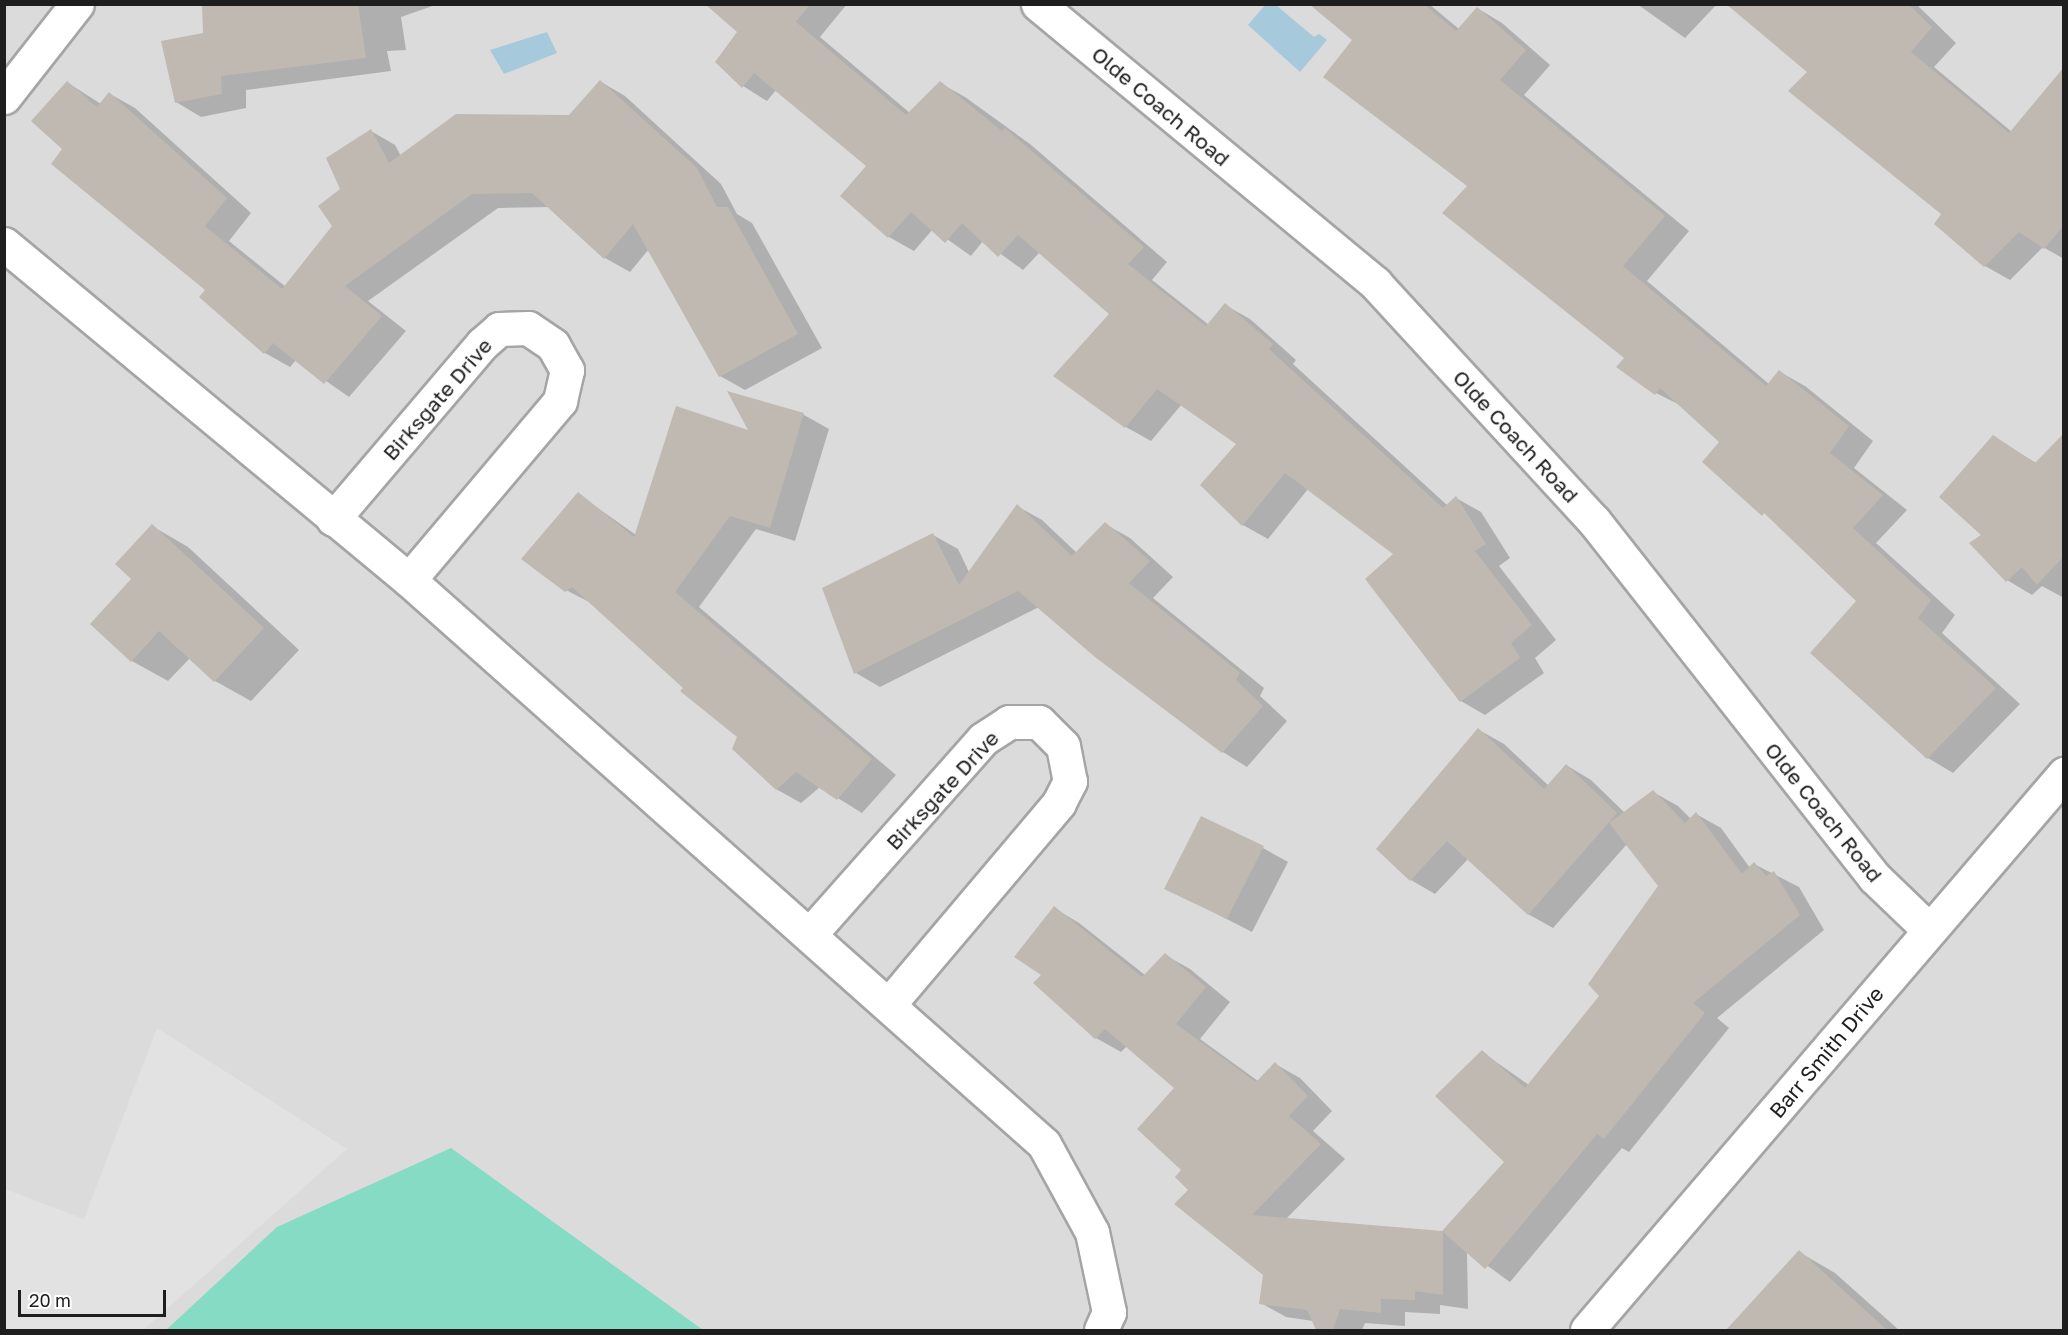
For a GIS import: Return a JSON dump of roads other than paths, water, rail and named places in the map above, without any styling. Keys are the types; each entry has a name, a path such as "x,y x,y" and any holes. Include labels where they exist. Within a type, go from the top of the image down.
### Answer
{"street":[{"path":"4,97 77,4"},
{"name":"Olde Coach Road","path":"1038,4 1375,283 1594,522 1874,878 1929,930"},
{"path":"4,244 409,580 1044,1144 1092,1232 1109,1312 1101,1330"},
{"name":"Birksgate Drive","path":"333,519 482,344 499,329 528,328 553,345 567,370 560,401 409,580"},
{"name":"Birksgate Drive","path":"810,934 983,739 1009,722 1039,722 1063,746 1070,781 1059,803 889,1004"},
{"name":"Barr Smith Drive","path":"1587,1330 2064,774"}],"water":[{"path":"1266,4 1276,5 1314,37 1319,34 1327,40 1300,72 1248,25"},
{"path":"547,32 557,53 504,74 490,50"}]}
